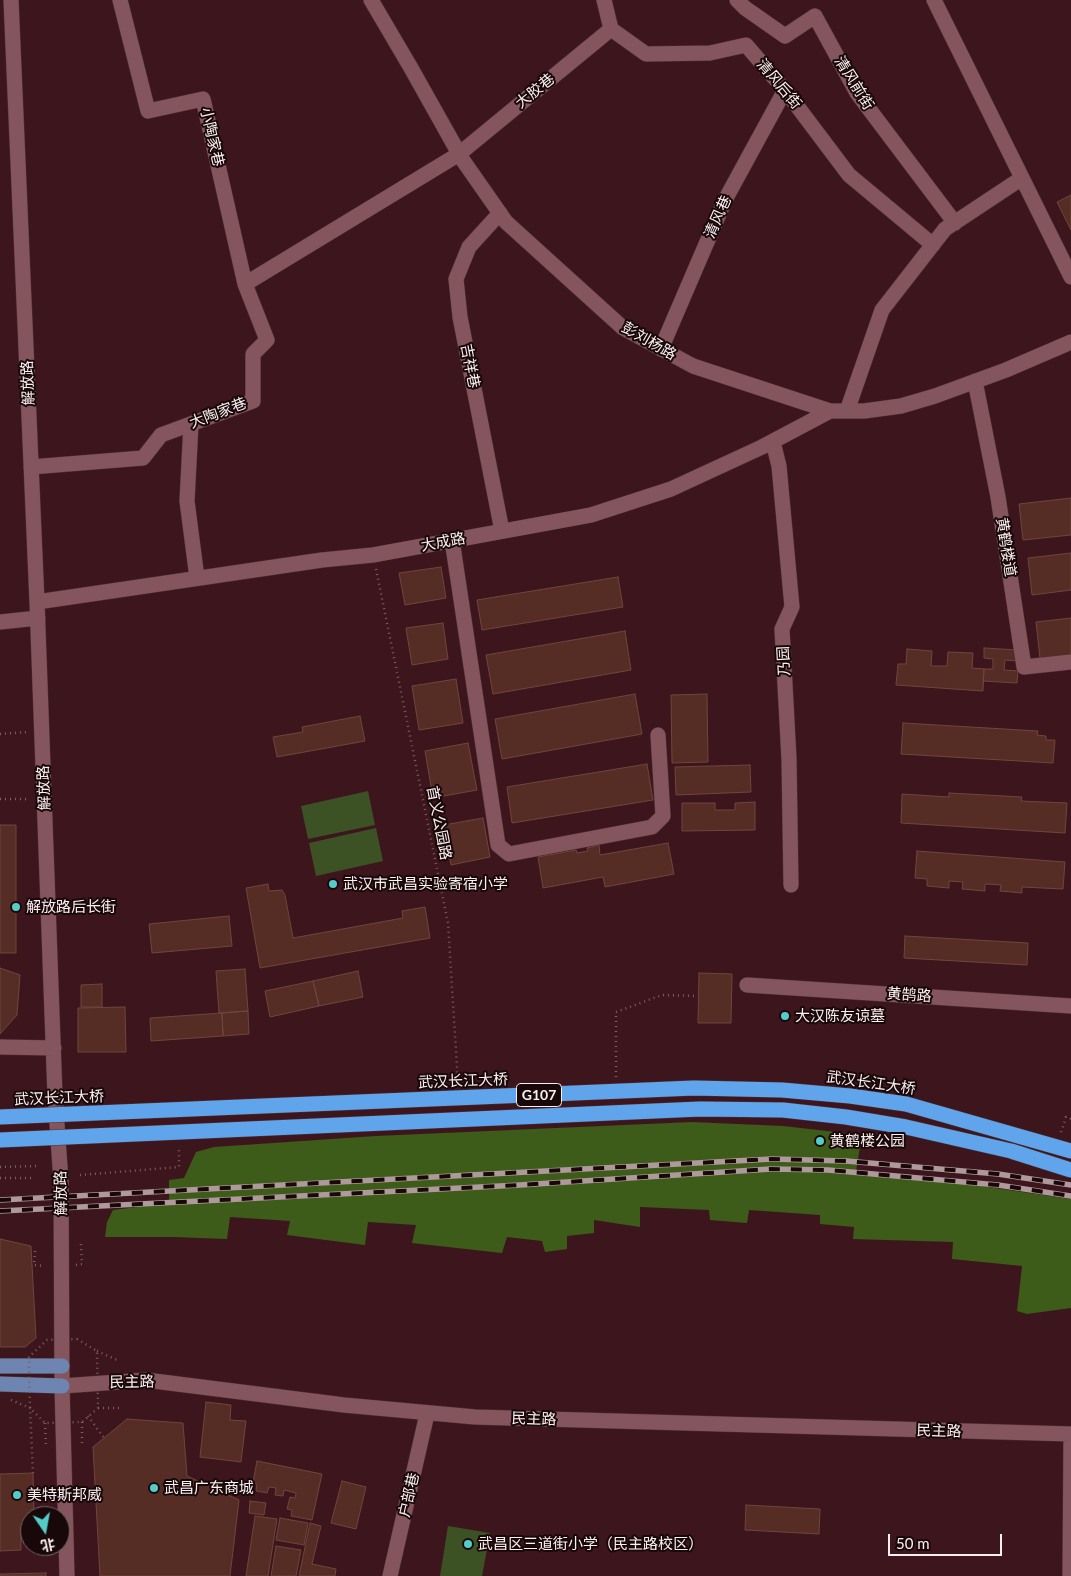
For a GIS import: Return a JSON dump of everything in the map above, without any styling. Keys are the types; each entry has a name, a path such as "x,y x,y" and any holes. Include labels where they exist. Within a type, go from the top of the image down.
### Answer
{"highway":[{"name":"武汉长江大桥","path":"0,1117 694,1088 772,1089 850,1096 906,1104 1064,1148"},
{"name":"G107","path":"0,1140 700,1109 783,1110 846,1116 906,1127 1011,1151 1071,1170"}],"main road":[{"path":"0,1366 62,1366"},
{"name":"民主路","path":"0,1384 62,1386"}],"street":[{"name":"解放路","path":"11,0 61,1181 62,1386 67,1576"},
{"name":"小陶家巷","path":"120,0 148,111 203,98 245,284"},
{"name":"彭刘杨路","path":"371,0 412,68 459,154 506,222 623,328 693,366 830,411 864,411 901,406 935,396 1071,342"},
{"path":"604,0 611,28"},
{"name":"清风前街","path":"737,0 745,8 785,36 815,16 857,93 955,222"},
{"path":"934,0 1071,277"},
{"name":"大胶巷","path":"459,154 611,28"},
{"name":"清风后街","path":"611,28 646,54 710,53 746,46 785,90 849,175 933,245"},
{"name":"清风巷","path":"661,349 725,200 785,90"},
{"path":"245,284 459,154"},
{"path":"846,411 882,310 945,229 1022,178"},
{"name":"吉祥巷","path":"500,213 469,247 456,279 460,317 502,531"},
{"name":"大陶家巷","path":"32,466 143,458 160,435 253,401 253,354 267,340 245,284"},
{"name":"黄鹤楼道","path":"975,381 998,497 1024,667 1071,662"},
{"name":"大成路","path":"37,602 322,560 373,555 591,515 671,489 773,442 830,411"},
{"path":"191,424 187,501 197,578"},
{"name":"乃园","path":"773,442 779,466 792,607 782,629 789,759 791,885"},
{"path":"452,540 498,845 508,854 652,826 663,816 658,735"},
{"path":"0,622 38,618"},
{"name":"黄鹄路","path":"747,985 1071,1006"},
{"path":"0,1047 54,1048"},
{"name":"民主路","path":"62,1386 146,1380 427,1414 475,1418 1071,1434"},
{"name":"户部巷","path":"390,1576 427,1414"},
{"path":"1070,1571 1071,1434"}],"path":[{"name":"首义公园路","path":"373,555 448,923 459,1098"},
{"path":"0,734 42,731"},
{"path":"0,799 44,799"},
{"path":"616,1092 616,1012 662,996 698,996"},
{"path":"1064,1148 1066,1117 1071,1119"},
{"path":"80,1175 179,1167 179,1133"},
{"path":"0,1167 39,1166"},
{"path":"0,1178 33,1178"},
{"path":"74,1265 82,1264 81,1244"},
{"path":"35,1251 34,1265 44,1266"},
{"path":"33,1473 29,1357 47,1340 77,1338 97,1351 117,1360"},
{"path":"97,1351 98,1408"},
{"path":"10,1400 30,1408 44,1423 46,1447"},
{"path":"44,1423 82,1422 98,1408 123,1408"},
{"path":"88,1416 104,1438"},
{"path":"82,1422 82,1445"}],"green space":[{"path":"368,791 375,825 308,839 301,806"},
{"path":"376,828 383,861 316,876 309,843"},
{"path":"692,1122 783,1126 862,1135 856,1171 953,1182 1071,1199 1071,1308 1027,1314 1017,1311 1022,1266 952,1259 953,1242 853,1239 854,1227 820,1224 820,1215 749,1210 747,1223 710,1220 709,1210 640,1207 640,1227 594,1220 594,1233 567,1236 567,1249 545,1252 542,1241 507,1237 502,1253 412,1243 416,1225 368,1222 365,1245 287,1235 290,1221 230,1217 227,1239 105,1237 107,1222 113,1210 169,1203 169,1180 184,1178 196,1152 214,1147 376,1136"},
{"path":"448,1526 490,1533 482,1576 440,1576"}],"building":[{"path":"1071,195 1071,230 1057,202"},
{"path":"1071,498 1071,535 1023,540 1019,504"},
{"path":"1071,553 1071,590 1032,595 1028,558"},
{"path":"441,567 446,598 405,605 399,573"},
{"path":"618,577 623,607 482,630 477,600"},
{"path":"1071,618 1071,655 1040,658 1036,622"},
{"path":"443,623 448,659 412,665 406,628"},
{"path":"625,631 631,670 493,694 486,655"},
{"path":"984,648 1017,650 1017,661 1005,660 1004,670 1018,671 1017,683 983,681 984,669 993,669 993,659 984,658"},
{"path":"907,649 932,651 931,666 947,666 948,652 973,653 972,668 984,669 983,691 896,685 898,664 906,664"},
{"path":"456,679 463,723 419,730 412,686"},
{"path":"635,694 642,734 502,759 495,719"},
{"path":"707,694 708,762 672,763 671,695"},
{"path":"360,716 365,741 277,757 273,737 303,732 302,727"},
{"path":"903,723 1038,731 1037,735 1046,736 1046,740 1055,740 1053,763 901,754"},
{"path":"468,743 477,790 433,798 425,751"},
{"path":"647,764 653,800 512,823 507,787"},
{"path":"750,765 751,792 676,795 675,767"},
{"path":"949,793 1022,797 1021,801 1067,803 1065,833 901,823 902,794 949,797"},
{"path":"755,802 755,830 682,831 682,803 715,803 715,810 735,810 735,803"},
{"path":"483,818 490,857 451,865 444,825"},
{"path":"0,825 16,825 16,953 0,953"},
{"path":"668,843 674,874 605,887 603,877 543,888 538,857 576,850 577,853 588,851 587,848 599,845 600,855"},
{"path":"917,851 1065,862 1063,889 1022,887 1022,893 1000,891 1001,885 985,884 985,891 962,889 963,882 949,881 949,888 927,886 927,879 915,878"},
{"path":"268,884 269,891 282,890 285,895 293,938 403,918 402,911 425,907 430,938 260,968 246,888"},
{"path":"229,916 232,946 152,953 149,924"},
{"path":"905,936 1028,943 1027,965 904,958"},
{"path":"0,968 20,975 17,1015 0,1034"},
{"path":"245,969 248,1011 219,1013 216,971"},
{"path":"358,971 363,997 319,1006 313,981"},
{"path":"699,973 732,974 731,1023 698,1023"},
{"path":"313,981 319,1006 270,1017 265,991"},
{"path":"102,984 102,1007 81,1007 81,985"},
{"path":"125,1007 126,1052 78,1052 78,1008"},
{"path":"248,1011 249,1034 223,1036 222,1013"},
{"path":"222,1013 223,1036 151,1041 150,1018"},
{"path":"0,1239 31,1246 36,1338 25,1347 0,1347"},
{"path":"206,1402 231,1405 230,1420 246,1421 241,1462 200,1457"},
{"name":"武昌广东商城","path":"127,1419 183,1423 187,1476 239,1500 230,1576 100,1576 93,1447"},
{"path":"257,1461 322,1474 312,1520 291,1516 292,1510 287,1509 290,1497 295,1498 296,1493 284,1490 283,1496 275,1495 276,1488 269,1487 267,1493 256,1491 257,1484 253,1483"},
{"name":"美特斯邦威","path":"33,1473 34,1506 20,1506 20,1550 0,1551 0,1474"},
{"path":"342,1481 366,1487 356,1529 331,1523"},
{"path":"250,1501 266,1503 264,1515 249,1513"},
{"path":"746,1505 820,1509 819,1534 745,1530"},
{"path":"255,1516 277,1519 268,1576 246,1576"},
{"path":"280,1518 308,1523 304,1545 276,1540"},
{"path":"310,1523 321,1526 312,1564 336,1569 335,1576 299,1576"},
{"path":"276,1546 301,1550 296,1576 271,1576"},
{"path":"46,1573 46,1576 0,1576 0,1574"}],"railway":[{"path":"0,1200 772,1159 846,1161 998,1174 1071,1185"},
{"path":"0,1211 520,1185 771,1169 828,1170 998,1185 1071,1196"}],"place":[{"name":"武汉市武昌实验寄宿小学","path":"333,884"},
{"name":"解放路后长街","path":"16,907"},
{"name":"大汉陈友谅墓","path":"785,1016"},
{"name":"黄鹤楼公园","path":"820,1141"},
{"name":"武昌广东商城","path":"154,1488"},
{"name":"美特斯邦威","path":"17,1495"},
{"name":"武昌区三道街小学（民主路校区）","path":"468,1544"}]}
